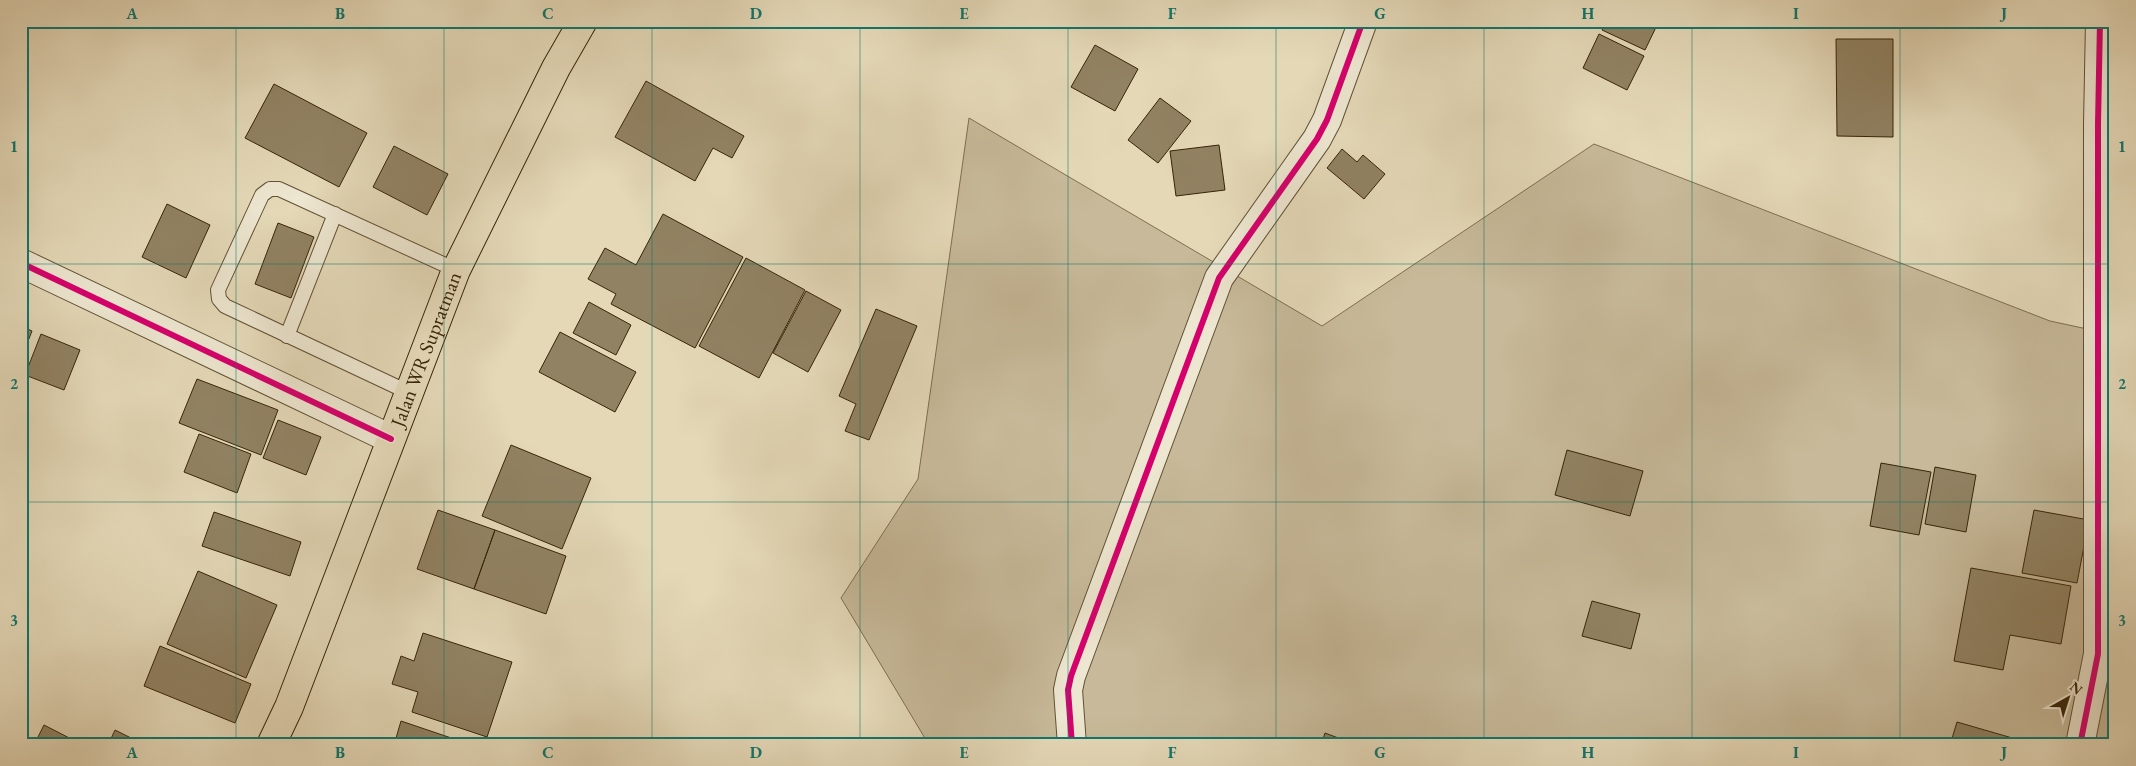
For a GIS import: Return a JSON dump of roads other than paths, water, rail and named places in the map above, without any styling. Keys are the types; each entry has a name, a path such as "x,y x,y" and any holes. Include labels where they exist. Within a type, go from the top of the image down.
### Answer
{"highway":[{"name":"Jalan WR Supratman","path":"271,745 288,707 456,270 556,68 583,21"}],"street":[{"path":"1072,745 1068,690 1071,676 1220,278 1317,140 1327,120 1363,21"},
{"path":"2080,745 2098,654 2106,319 2098,124 2100,21"},
{"path":"21,263 391,439"}],"lane":[{"path":"410,393 225,306 219,299 218,290 262,195 270,189 279,189 456,270"},
{"path":"287,336 335,214"}]}
